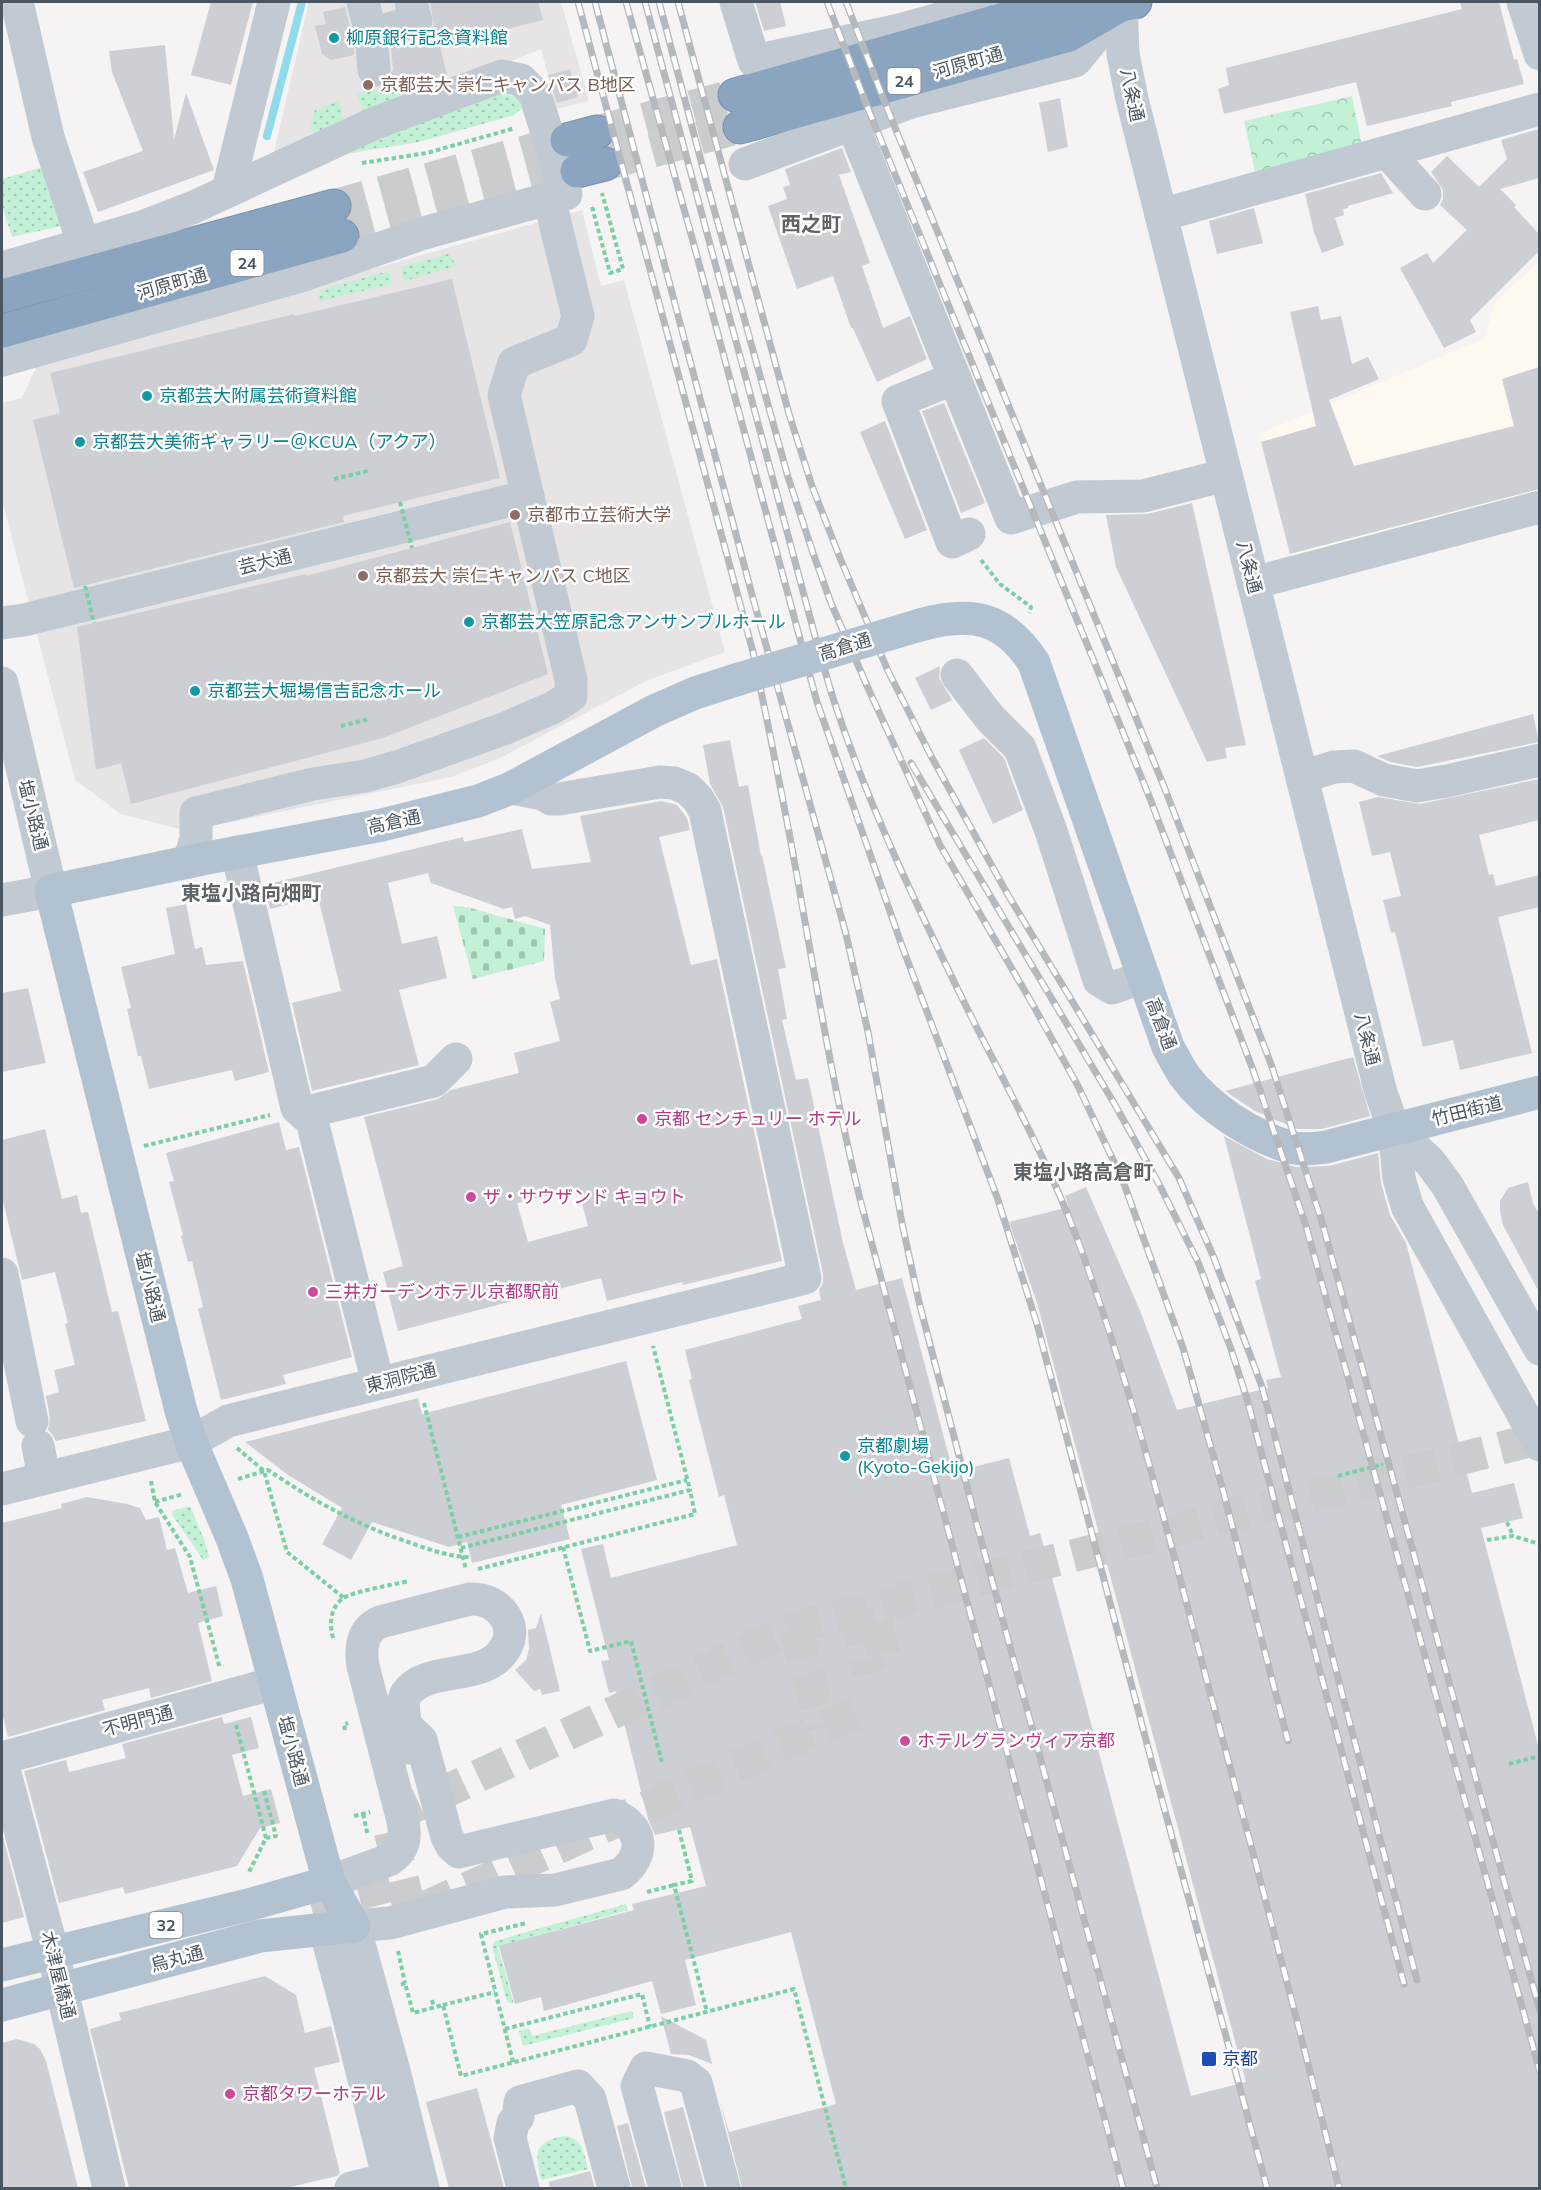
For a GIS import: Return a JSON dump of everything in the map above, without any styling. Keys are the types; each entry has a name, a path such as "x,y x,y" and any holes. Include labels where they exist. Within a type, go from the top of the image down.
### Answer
{"highway":[{"name":"河原町通","path":"735,95 1061,3 1122,2"},
{"name":"河原町通","path":"740,127 1069,34 1122,2"},
{"name":"河原町通","path":"2,296 338,221 2,331"}],"main road":[{"name":"高倉通","path":"51,891 441,812 511,788 654,711 695,693 920,625 956,617 988,622 1014,638 1034,663 1168,1047 1184,1076 1208,1101 1240,1124 1264,1137 1291,1147 1310,1149 1394,1130"},
{"name":"塩小路通","path":"51,891 179,1405 191,1442 243,1566 340,1928"},
{"name":"竹田街道","path":"1394,1130 1539,1092"},
{"name":"烏丸通","path":"2,1965 252,1904 329,1882"},
{"name":"烏丸通","path":"2,2005 260,1936 340,1928"}],"street":[{"path":"17,2 48,137 84,245"},
{"path":"228,190 274,2"},
{"path":"363,2 371,34 374,70"},
{"path":"371,34 416,21 411,2"},
{"path":"736,2 754,61 900,30 999,2"},
{"path":"745,164 910,102 1075,61 1122,2"},
{"name":"八条通","path":"1122,2 1125,65 1381,1093 1394,1130 1399,1178 1407,1206 1539,1444"},
{"path":"1523,2 1539,54"},
{"path":"2,268 145,226 194,207 375,123 495,78 508,76 521,80 535,94 566,194 424,233 304,275 2,360"},
{"path":"1161,215 1539,109"},
{"path":"852,123 1011,518 1077,497 1143,496 1226,475"},
{"path":"1387,152 1425,194"},
{"path":"189,862 196,838 196,813 314,784 364,776 397,767 506,728 554,707 571,696 571,680 504,395 514,363 572,340 578,316 549,198"},
{"path":"955,378 898,401 952,542 969,534"},
{"name":"芸大通","path":"2,623 36,617 303,553 528,496"},
{"path":"1253,583 1539,507"},
{"path":"957,675 990,718 1020,748 1051,831 1098,980 1112,988 1144,977"},
{"name":"塩小路通","path":"2,683 51,891"},
{"path":"1302,777 1334,767 1353,766 1384,780 1417,786 1539,760"},
{"name":"東洞院通","path":"2,1489 38,1448 191,1442 228,1421 805,1278 702,805 688,789 668,782 559,800 551,799 543,794 511,788"},
{"path":"237,852 300,1110 312,1121 378,1383"},
{"name":"高倉通","path":"2,900 51,891"},
{"path":"300,1110 434,1081 456,1059"},
{"name":"八条通","path":"1394,1130 1430,1162 1447,1185 1539,1349"},
{"path":"2,1274 38,1448"},
{"path":"329,1882 389,1860 397,1854 404,1842 403,1821 363,1666 362,1643 367,1632 371,1626 380,1622 470,1599 479,1598 496,1605 507,1620 509,1629 509,1638 501,1655 486,1665 426,1680 413,1687 402,1703 408,1728 409,1749 433,1837 445,1850 459,1852 614,1815 624,1819 637,1836 636,1858 621,1874 555,1890 505,1892 390,1923 340,1928"},
{"name":"不明門通","path":"2,1760 275,1683"},
{"name":"木津屋橋通","path":"2,1760 53,1953 109,2188"},
{"name":"塩小路通","path":"340,1928 394,2071 423,2188"},
{"name":"塩小路通","path":"340,1928 389,2184"},
{"path":"665,2188 637,2086 646,2068 692,2079 698,2089 724,2188"},
{"path":"394,2071 406,2074 415,2082 443,2188"},
{"path":"523,2188 510,2138 513,2123 518,2117 520,2103 578,2086 590,2098 614,2188"},
{"path":"590,2098 637,2086"},
{"path":"351,2188 389,2184"}],"path":[{"path":"357,164 427,153 516,128"},
{"path":"591,204 610,273 622,269 594,174"},
{"path":"334,479 368,471"},
{"path":"400,502 412,548"},
{"path":"969,534 982,562 1000,584 1031,607 1028,616"},
{"path":"85,586 94,623"},
{"path":"341,726 369,719"},
{"path":"118,1153 300,1110"},
{"path":"424,1402 466,1572 695,1514 652,1343"},
{"path":"234,1446 264,1472 287,1552 344,1598"},
{"path":"1338,1476 1383,1464"},
{"path":"237,1479 268,1470 319,1504 367,1527 425,1548 471,1557"},
{"path":"150,1474 155,1502 190,1557 266,1838 245,1878"},
{"path":"458,1537 687,1479"},
{"path":"461,1548 690,1490"},
{"path":"155,1502 187,1493"},
{"path":"1507,1522 1513,1536"},
{"path":"1487,1540 1513,1536 1539,1544"},
{"path":"563,1547 590,1651 631,1641 662,1763"},
{"path":"330,1629 332,1615 339,1604"},
{"path":"1509,1764 1539,1756"},
{"path":"264,1791 276,1836 266,1838"},
{"path":"363,1814 368,1836"},
{"path":"641,1893 692,1881 679,1830"},
{"path":"674,1885 707,2012"},
{"path":"513,2062 481,1934 532,1922"},
{"path":"398,1952 405,1983"},
{"path":"443,2005 495,1992"},
{"path":"505,2029 642,1994 650,2027"},
{"path":"432,2000 434,2007"}],"shaded area":[{"name":"京都芸大 崇仁キャンパス B地区","path":"309,2 561,2 589,101 557,109 541,49 273,156"},
{"name":"京都芸大 崇仁キャンパス C地区","path":"582,210 601,286 624,280 725,652 648,680 498,759 451,777 187,831 121,814 75,780 2,500 2,403 22,398 38,363"},
{"path":"1539,261 1539,494 1292,559 1259,434 1485,338 1494,304"}],"green space":[{"path":"425,84 426,90 363,113 357,94 383,88 385,94"},
{"path":"495,92 513,96 524,106 514,115 419,142 346,154 344,150"},
{"path":"1352,96 1362,146 1256,176 1244,121"},
{"path":"338,101 343,121 314,133 310,129 315,110"},
{"path":"43,167 62,226 12,237 2,206 2,179"},
{"path":"448,254 457,266 404,281 401,267"},
{"path":"389,271 392,284 320,301 318,290"},
{"path":"453,906 467,907 545,929 544,961 473,979"},
{"path":"190,1506 209,1557 203,1560 173,1516 172,1511"},
{"path":"626,1904 628,1910 498,1947 514,2004 507,2002 492,1946 495,1941"},
{"path":"632,2011 634,2018 523,2046 519,2031 529,2028 532,2036"},
{"path":"563,2136 578,2142 588,2169 541,2180 537,2156 541,2146"}],"building":[{"path":"211,2 253,2 231,85 191,75"},
{"path":"430,2 538,2 543,20 440,46 447,75 391,91 388,81 393,69 391,48 430,34 434,25"},
{"path":"755,2 780,2 786,26 764,31"},
{"path":"1460,2 1499,2 1514,60 1517,59 1524,84 1451,102 1452,106 1367,126 1356,82 1224,114 1218,89 1229,85 1226,68 1462,9"},
{"path":"345,7 354,55 331,60 322,54 315,26 326,24 323,12"},
{"path":"165,45 174,140 186,93 214,170 98,212 83,172 143,151 112,72 109,51"},
{"path":"570,69 578,97 557,103 548,75"},
{"path":"1060,98 1068,147 1048,152 1039,103"},
{"path":"1539,129 1539,178 1500,189 1539,234 1539,251 1470,320 1476,332 1444,348 1400,268 1427,253 1433,263 1467,230 1440,205 1443,190 1431,172 1447,156 1479,187 1507,159 1501,140"},
{"path":"842,148 851,172 839,175 870,263 862,266 883,328 910,316 927,359 877,382 853,328 851,328 833,276 797,289 768,206 787,199 783,187 790,185 785,169"},
{"path":"1381,173 1393,193 1343,209 1344,215 1335,218 1344,245 1322,253 1314,232 1305,194"},
{"path":"1254,208 1263,243 1217,254 1209,221"},
{"path":"452,279 500,478 343,516 344,522 74,588 33,420 60,413 50,373 294,314 295,316"},
{"path":"1318,306 1321,320 1341,316 1352,364 1368,357 1379,379 1329,400 1354,466 1514,426 1502,379 1539,367 1539,489 1290,554 1261,442 1316,426 1290,312"},
{"path":"944,403 985,503 961,513 922,411"},
{"path":"885,421 927,530 905,539 860,432"},
{"path":"1192,503 1246,745 1225,748 1227,758 1207,762 1116,567 1106,515 1147,514"},
{"path":"510,522 548,674 383,738 131,804 121,763 96,770 77,627 306,574 306,576"},
{"path":"940,666 939,678 952,700 931,710 915,678"},
{"path":"1533,714 1539,742 1417,767 1390,762 1377,756"},
{"path":"984,738 1004,758 1023,810 993,824 959,750"},
{"path":"730,740 739,787 748,785 786,968 778,969 787,1019 782,1020 796,1080 808,1078 843,1243 856,1290 902,1278 953,1472 1009,1458 1030,1536 1040,1533 1191,2096 1246,2082 1037,1303 1009,1222 1069,1207 1065,1196 1086,1187 1141,1313 1177,1410 1268,1388 1266,1380 1281,1377 1255,1281 1261,1279 1224,1136 1267,1159 1296,1167 1329,1166 1378,1153 1381,1183 1390,1215 1406,1243 1472,1493 1514,1483 1523,1518 1481,1528 1539,1749 1539,2188 742,2188 719,2098 729,2132 836,2104 791,1932 685,1960 696,2005 661,2014 652,1981 544,2011 541,1997 515,2004 499,1946 634,1910 632,1904 706,1886 690,1827 655,1835 648,1819 616,1691 609,1693 601,1661 609,1660 581,1549 603,1544 611,1578 737,1545 724,1495 719,1497 689,1380 692,1379 685,1350 802,1319 798,1306 821,1300 819,1290 823,1283 823,1274 723,807 710,784 703,745"},
{"path":"1539,779 1539,820 1479,835 1489,875 1493,874 1496,886 1539,875 1539,907 1498,917 1532,1053 1460,1070 1453,1040 1423,1047 1395,932 1391,933 1383,900 1401,896 1390,852 1372,856 1359,802 1378,797 1420,804"},
{"path":"661,801 677,805 687,818 690,830 659,837 691,965 717,959 782,1261 683,1285 682,1282 607,1301 601,1278 398,1331 383,1272 403,1266 364,1117 438,1099 451,1090 519,1073 514,1053 560,1041 550,1002 560,999 555,978 550,925 525,916 515,919 512,907 504,909 431,883 428,873 388,883 402,944 437,936 447,978 399,990 419,1065 312,1091 292,1003 341,991 318,897 270,909 264,885 463,837 464,842 522,829 532,869 591,862 580,816","holes":["578,1188 588,1226 528,1242 517,1203"]},
{"path":"186,904 195,949 202,947 206,965 243,961 269,1072 235,1081 232,1070 149,1089 141,1056 138,1056 127,1009 131,1008 121,967 175,954 166,908"},
{"path":"28,988 46,1063 2,1072 2,993"},
{"path":"1353,1057 1370,1116 1322,1129 1297,1129 1255,1111 1225,1091"},
{"path":"279,1122 286,1150 299,1147 352,1357 283,1375 286,1384 221,1400 198,1309 203,1307 192,1261 188,1262 181,1236 183,1235 169,1182 174,1181 166,1153"},
{"path":"45,1129 62,1199 77,1195 81,1213 88,1212 112,1312 118,1311 146,1421 56,1441 48,1430 50,1418 46,1396 59,1392 54,1370 75,1365 65,1324 68,1323 55,1272 22,1280 2,1197 2,1140"},
{"path":"1528,1182 1533,1203 1539,1214 1539,1292 1503,1225 1500,1211 1500,1201 1508,1188"},
{"path":"626,1361 657,1480 561,1505 570,1539 472,1563 467,1542 449,1547 372,1522 351,1560 322,1544 342,1508 288,1475 245,1442 418,1398 422,1414"},
{"path":"87,1497 140,1508 146,1520 159,1517 167,1550 175,1548 188,1593 216,1586 223,1616 198,1623 212,1681 151,1698 149,1688 102,1700 105,1710 8,1737 2,1712 2,1523 62,1508 61,1504"},
{"path":"541,1613 560,1691 542,1695 540,1689 534,1691 515,1670 526,1660 529,1649 528,1630 536,1628"},
{"path":"222,1717 224,1724 251,1717 259,1748 232,1755 243,1796 271,1789 280,1823 260,1828 237,1866 125,1894 123,1887 59,1903 24,1771 66,1760 69,1772 126,1758 122,1744"},
{"path":"2,1833 24,1917 2,1923"},
{"name":"京都タワーホテル","path":"265,1976 296,1995 305,2033 331,2026 340,2062 314,2068 340,2173 337,2176 286,2188 129,2188 90,2029 121,2020 119,2013"},
{"path":"661,2016 706,2040 712,2064 689,2055 671,2054"},
{"path":"17,2039 34,2044 40,2049 46,2061 78,2188 2,2188 2,2043"},
{"path":"477,2088 504,2188 449,2188 426,2102"},
{"path":"683,2107 705,2188 683,2188 664,2112"},
{"path":"628,2123 646,2188 632,2188 617,2126"},
{"path":"590,2171 595,2188 550,2188 549,2182"}],"waterway":[{"path":"267,136 302,2"}],"tunnel":[{"path":"597,132 735,95"},
{"path":"605,164 740,127"},
{"path":"334,206 567,140"},
{"path":"342,236 577,171"},
{"path":"855,1713 411,1914 387,1819 795,1627 1540,1438"},
{"path":"856,1611 870,1673"},
{"path":"795,1627 822,1728"},
{"path":"864,1642 899,1634"},
{"path":"311,1906 403,1882"}],"railway":[{"path":"578,2 753,652 784,806 821,1012 860,1199 1123,2188"},
{"path":"595,2 751,591 846,934 868,1032 902,1223 919,1302 977,1525 1157,2188"},
{"path":"626,2 817,702 902,946 997,1197 1037,1324 1152,1763 1267,2188"},
{"path":"645,2 815,636 849,745 912,893 964,1002 1037,1145 1075,1233 1113,1344 1163,1514 1308,2062 1339,2188"},
{"path":"659,2 788,477 831,603 940,845 1078,1086 1123,1181 1183,1348 1224,1494 1288,1741"},
{"path":"678,2 789,414 812,486 888,671 931,756 1008,895 1179,1178 1214,1258 1262,1387 1417,1980"},
{"path":"827,2 867,106 1149,796 1253,1070 1306,1226 1540,2072"},
{"path":"846,2 1165,789 1271,1064 1322,1222 1540,2011"},
{"path":"911,763 1114,1103 1159,1184 1198,1262 1247,1399 1404,1984"}],"place":[{"name":"柳原銀行記念資料館","path":"334,38"},
{"name":"京都芸大 崇仁キャンパス B地区","path":"368,85"},
{"name":"京都芸大附属芸術資料館","path":"147,396"},
{"name":"京都芸大美術ギャラリー＠KCUA（アクア）","path":"80,442"},
{"name":"京都市立芸術大学","path":"515,515"},
{"name":"京都芸大 崇仁キャンパス C地区","path":"363,576"},
{"name":"京都芸大笠原記念アンサンブルホール","path":"469,622"},
{"name":"京都芸大堀場信吉記念ホール","path":"195,691"},
{"name":"京都 センチュリー ホテル","path":"642,1119"},
{"name":"ザ・サウザンド キョウト","path":"471,1197"},
{"name":"三井ガーデンホテル京都駅前","path":"313,1292"},
{"name":"京都劇場 (Kyoto-Gekijo)","path":"845,1456"},
{"name":"ホテルグランヴィア京都","path":"905,1741"},
{"name":"京都","path":"1209,2059"},
{"name":"京都タワーホテル","path":"230,2094"}],"district":[{"name":"西之町","path":"811,224"},
{"name":"東塩小路向畑町","path":"251,893"},
{"name":"東塩小路高倉町","path":"1083,1172"}]}
